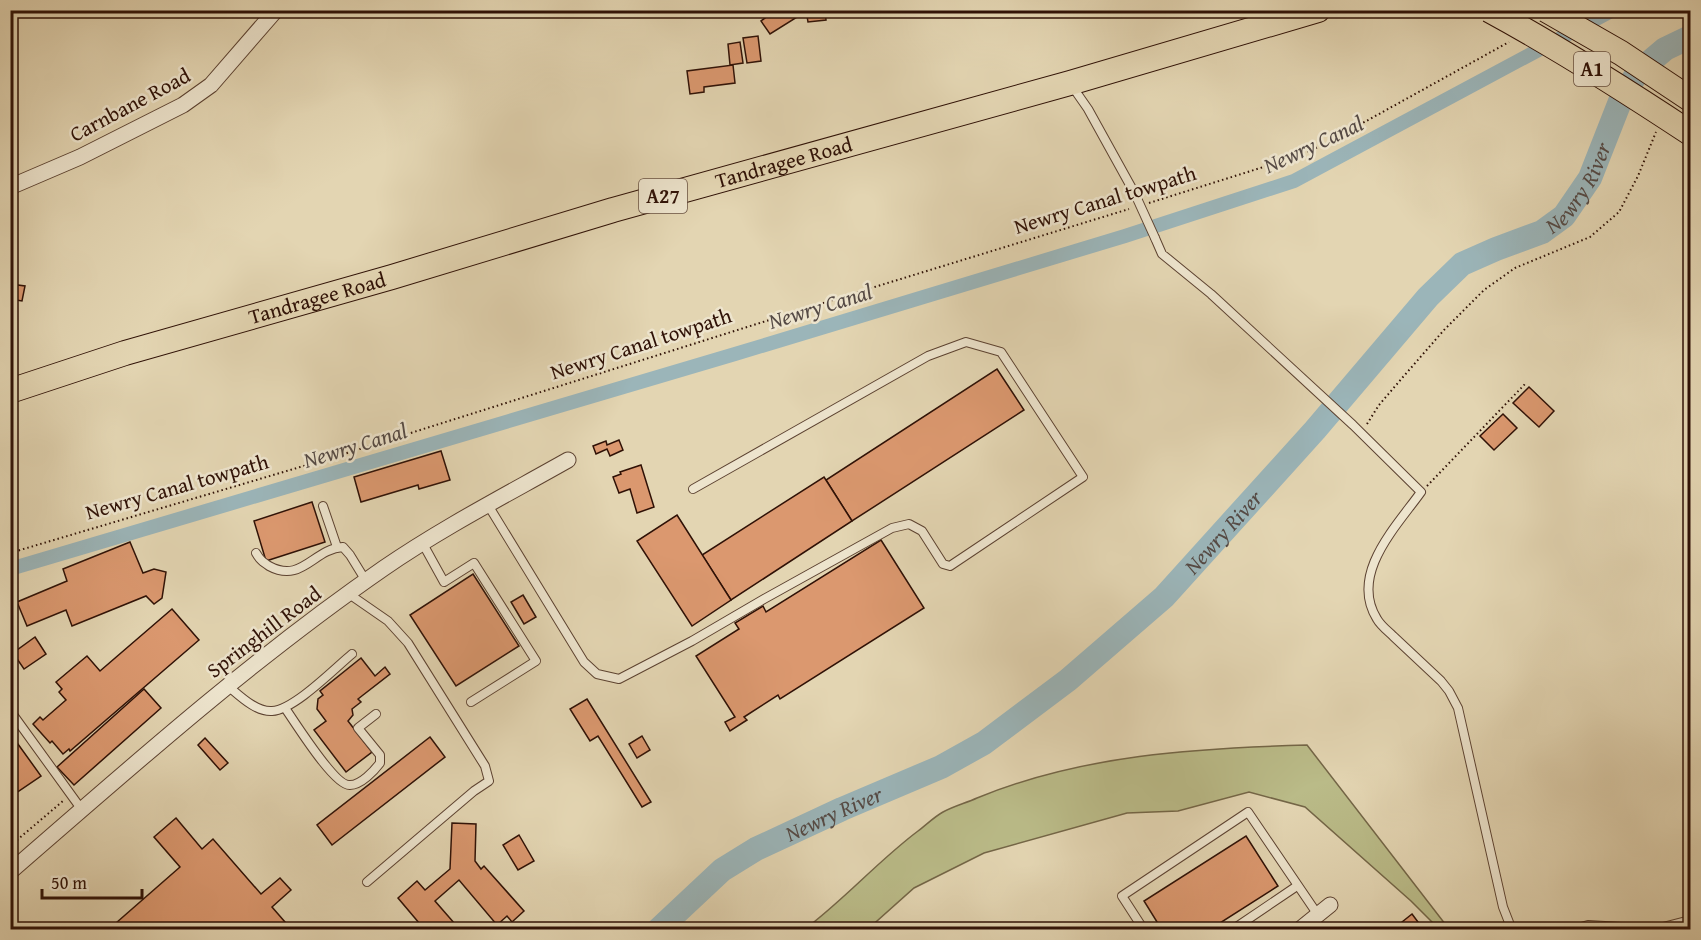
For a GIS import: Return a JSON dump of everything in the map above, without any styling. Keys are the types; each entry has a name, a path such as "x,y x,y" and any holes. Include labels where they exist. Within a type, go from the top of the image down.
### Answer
{"highway":[{"name":"Tandragee Road","path":"10,391 125,353 392,277 613,210 1070,83 1318,10"},
{"name":"A1","path":"1490,10 1597,72 1690,133"},
{"name":"A1","path":"1546,10 1621,53 1690,99"}],"street":[{"name":"Carnbane Road","path":"10,187 80,157 183,105 211,85 276,10"},
{"name":"Springhill Road","path":"10,872 227,685 348,594 423,544 568,460"},
{"path":"1299,930 1330,905"}],"lane":[{"path":"1070,83 1088,109 1135,194 1162,254 1211,294 1353,425 1421,492 1378,553 1367,591 1378,621 1441,681 1454,699 1461,720 1503,907 1512,930"},
{"path":"488,505 584,662 597,674 619,680 892,528 909,524 922,531 943,564 951,566 1083,477 1001,352 966,342 928,356 693,489"},
{"path":"323,506 337,547"},
{"path":"423,544 444,582 474,563 536,661 471,702"},
{"path":"256,554 260,561 278,571 291,573 337,547 343,547 366,581"},
{"path":"348,594 388,621 408,642 486,766 489,781 474,791 367,882"},
{"path":"227,685 245,700 260,709 271,712 297,701 352,654"},
{"path":"10,707 14,716 82,810"},
{"path":"285,708 331,772 343,784 350,786 357,783 380,763 380,755 358,728 376,714"},
{"path":"1144,930 1122,896 1248,812 1318,915"},
{"path":"1232,930 1297,886"},
{"path":"1571,930 1588,925 1655,929 1690,920"}],"path":[{"name":"Newry Canal towpath","path":"1141,205 1289,159 1323,145 1516,38"},
{"path":"1361,433 1379,405 1403,377 1444,330 1484,290 1515,268 1590,237 1619,212 1659,128"},
{"name":"Newry Canal towpath","path":"10,553 344,454 1129,208"},
{"path":"1421,492 1526,382"},
{"path":"10,846 70,794"}],"green space":[{"path":"1307,745 1449,929 1439,929 1411,901 1305,807 1249,792 1178,811 1127,813 984,853 914,888 868,929 805,929 936,816 951,808 1016,784 1057,772 1139,756 1223,748"}],"building":[{"path":"776,10 800,10 802,14 770,34 761,21"},
{"path":"806,10 825,10 826,20 808,22"},
{"path":"758,36 761,61 747,63 743,38"},
{"path":"740,42 743,63 730,65 728,44"},
{"path":"733,65 735,83 704,87 704,92 690,94 687,71"},
{"path":"10,284 25,286 22,301 10,299"},
{"path":"997,369 1024,410 852,521 826,480"},
{"path":"1529,387 1554,411 1539,427 1513,403"},
{"path":"1503,414 1517,428 1494,450 1480,436"},
{"path":"619,440 623,450 610,456 607,449 596,454 593,446 606,441 607,445"},
{"path":"441,451 450,480 419,489 418,485 361,502 354,477"},
{"path":"641,465 654,507 637,513 630,489 619,493 613,477 621,474 620,472"},
{"path":"824,477 852,521 731,600 702,555"},
{"path":"312,502 325,542 266,561 254,521"},
{"path":"677,515 731,600 692,626 637,541"},
{"path":"881,540 924,608 780,699 778,695 744,717 747,720 730,731 725,722 735,717 696,656 739,629 735,623 763,606 766,612"},
{"path":"130,542 143,573 154,569 166,572 162,598 154,604 146,596 72,626 66,610 27,626 17,602 67,581 63,569"},
{"path":"473,574 519,646 456,686 410,615"},
{"path":"523,595 536,617 524,624 511,602"},
{"path":"172,609 199,640 70,751 69,749 63,754 33,724 40,717 43,720 66,700 59,692 62,689 56,682 87,656 100,671"},
{"path":"35,637 46,654 24,669 13,653"},
{"path":"361,658 375,676 385,667 390,674 358,699 361,702 352,709 353,715 348,721 372,752 346,772 314,730 326,721 317,709 318,699 323,695 320,691"},
{"path":"144,689 161,708 74,785 57,767"},
{"path":"587,699 651,802 642,807 598,736 590,741 570,709"},
{"path":"10,733 41,776 10,797"},
{"path":"642,736 650,750 637,758 629,744"},
{"path":"430,737 445,757 332,845 317,825"},
{"path":"205,738 228,763 220,770 198,745"},
{"path":"176,818 202,849 213,839 261,894 280,878 291,890 272,907 292,930 108,930 180,867 154,837"},
{"path":"452,823 476,824 475,861 481,869 484,866 524,911 512,922 507,916 497,925 459,880 435,901 455,924 450,930 425,930 398,898 417,881 425,890 450,869"},
{"path":"519,835 534,861 518,870 503,845"},
{"path":"1246,836 1278,886 1209,930 1162,930 1144,901"},
{"path":"1412,914 1424,930 1392,930"}],"waterway":[{"name":"Newry Canal","path":"10,569 735,354 1125,236 1294,181 1613,10"},
{"name":"Newry River","path":"658,930 722,870 756,849 941,767 984,743 1068,680 1164,597 1315,430 1428,297 1462,264 1542,232 1564,216 1590,178 1623,94 1639,71 1665,49 1690,37"}]}
